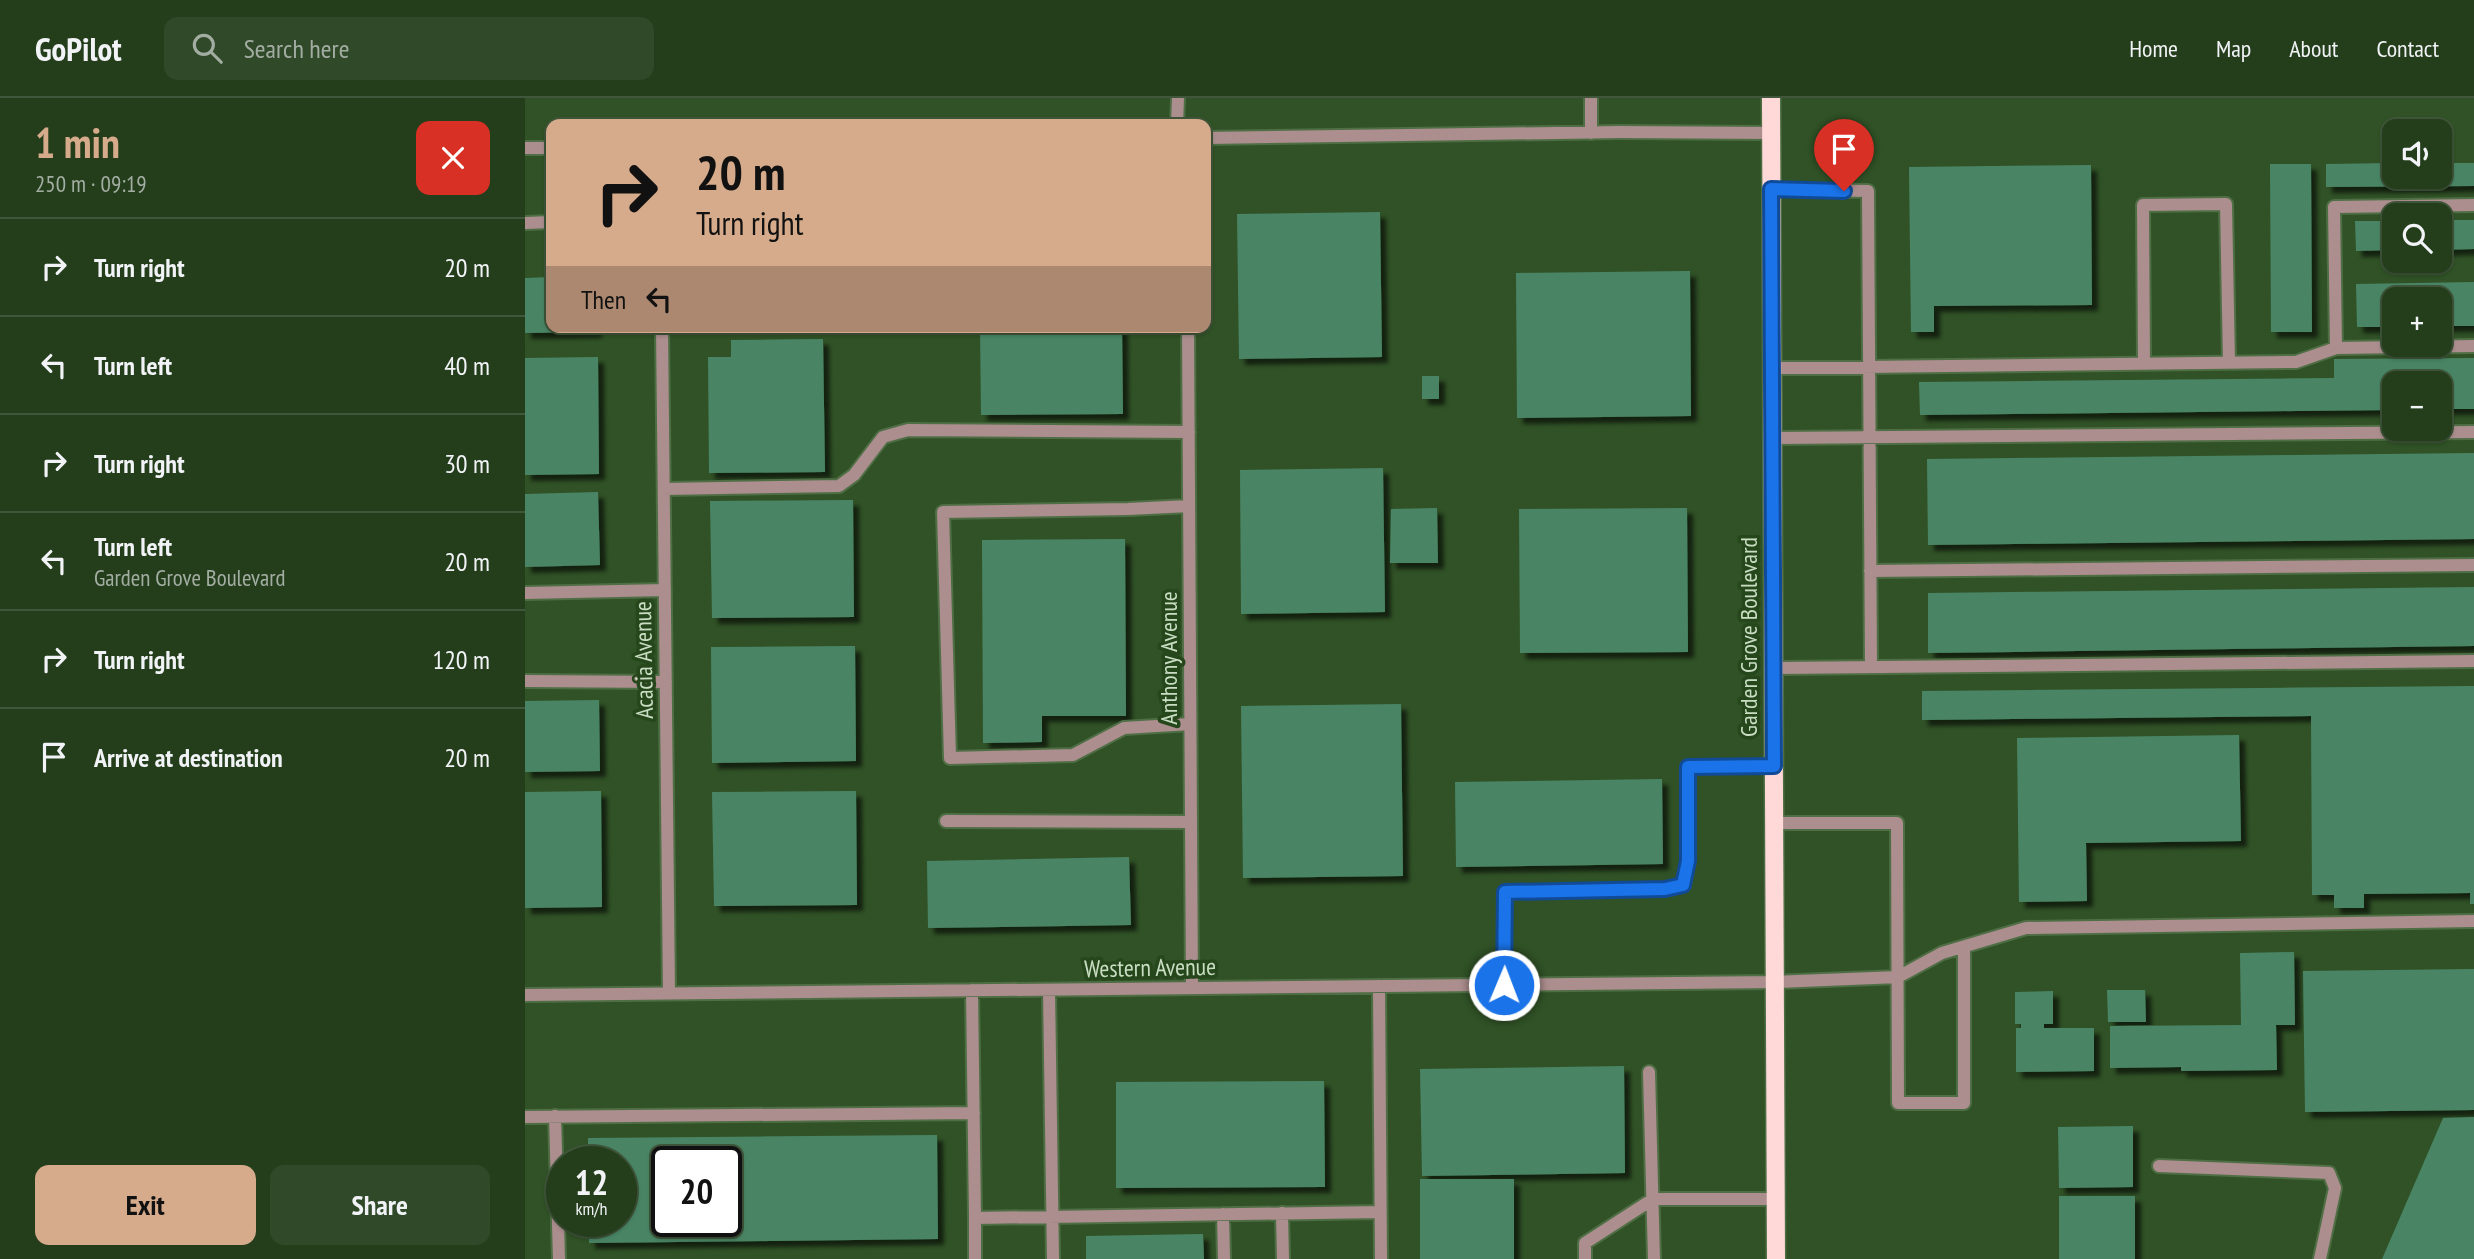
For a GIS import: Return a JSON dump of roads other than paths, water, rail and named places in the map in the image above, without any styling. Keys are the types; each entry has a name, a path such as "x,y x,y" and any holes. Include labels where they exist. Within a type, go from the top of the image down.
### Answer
{"main road":[{"name":"Garden Grove Boulevard","path":"1771,98 1776,1259"}],"street":[{"path":"1177,119 1178,98"},
{"path":"1591,98 1591,133"},
{"path":"1211,138 1771,133"},
{"path":"525,148 546,148"},
{"path":"1771,189 1868,191 1871,667"},
{"path":"2144,363 2143,205 2226,204 2229,362"},
{"path":"2336,348 2334,207 2474,205"},
{"path":"525,223 546,222"},
{"name":"Acacia Avenue","path":"662,333 669,993"},
{"name":"Anthony Avenue","path":"1188,333 1192,988"},
{"path":"1772,368 2296,362 2336,348 2474,346"},
{"path":"664,489 839,486 854,475 883,437 908,430 1189,432"},
{"path":"1773,438 2474,432"},
{"path":"1189,506 943,512 950,758 1073,755 1124,728 1190,723"},
{"path":"1870,571 2474,565"},
{"path":"525,593 665,590"},
{"path":"1774,668 2474,661"},
{"path":"525,681 666,682"},
{"path":"1504,985 1505,892 1665,889 1683,885 1688,861 1688,767 1774,766"},
{"path":"946,821 1191,822"},
{"path":"1775,823 1897,823 1898,1103 1964,1103 1964,947"},
{"path":"1898,977 1942,953 2026,928 2474,921"},
{"name":"Western Avenue","path":"525,995 1775,982 1898,977"},
{"path":"1379,986 1381,1259"},
{"path":"972,990 975,1259"},
{"path":"1049,990 1053,1259"},
{"path":"1649,1072 1654,1259"},
{"path":"525,1116 974,1113"},
{"path":"555,1116 559,1259"},
{"path":"2159,1166 2329,1173 2335,1188 2320,1259"},
{"path":"1584,1259 1585,1242 1653,1199 1776,1199"},
{"path":"975,1218 1380,1212"},
{"path":"1282,1213 1283,1259"},
{"path":"1223,1214 1224,1259"}]}
